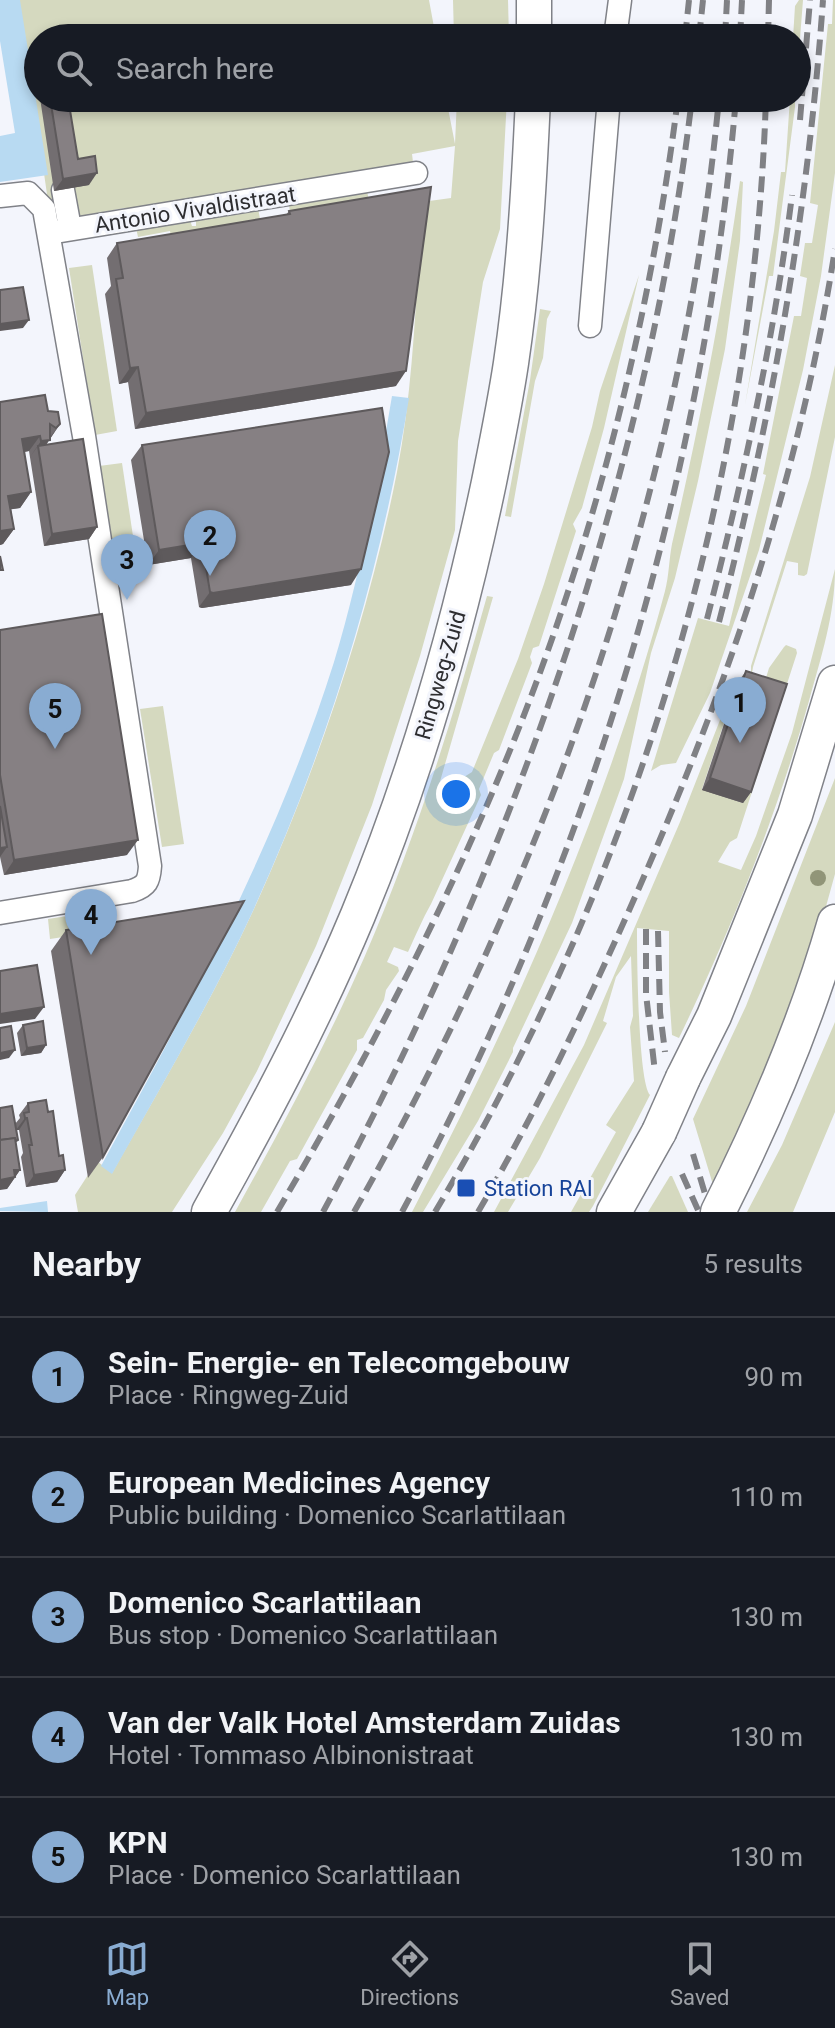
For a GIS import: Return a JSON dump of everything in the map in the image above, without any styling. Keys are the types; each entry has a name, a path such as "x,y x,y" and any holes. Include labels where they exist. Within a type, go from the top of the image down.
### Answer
{"highway":[{"path":"534,0 534,24"},
{"name":"Ringweg-Zuid","path":"209,1212 279,1086 351,930 398,811 429,720 479,528 511,366 521,281 532,112"},
{"path":"614,1212 659,1132 714,1016 795,815 835,683"},
{"path":"719,1208 787,1063 835,922"}],"street":[{"path":"617,24 620,0"},
{"path":"590,326 608,112"},
{"name":"Antonio Vivaldistraat","path":"60,231 416,173"},
{"path":"0,913 132,891 150,880 87,452 60,231 63,190"},
{"path":"0,196 28,193 36,198 60,231"}],"green space":[{"path":"19,0 429,0 433,24 24,24 24,35"},
{"path":"453,0 508,0 509,24 454,24"},
{"path":"803,0 801,24 794,24 795,6"},
{"path":"833,0 835,173 821,276 803,370 759,550 710,693 676,763 661,765 651,771 698,618 729,626 766,475 763,474 794,316 801,316 807,278 800,276 805,243 812,243 818,205 810,203"},
{"path":"35,112 449,112 455,144 456,112 506,112 500,229 483,282 458,441 455,530 420,656 372,805 316,946 257,1071 223,1133 172,1212 78,1212 75,1195 97,1161 112,1173 185,1044 252,913 318,752 371,584 397,472 411,372 422,202 451,198 455,146 412,154 413,162 407,164 51,222"},
{"path":"789,112 794,112 773,276 769,276 745,405 781,172 785,172"},
{"path":"740,181 743,182 740,241 725,349 698,481 675,578 651,653 624,779 572,923 513,1052 478,1121 423,1212 412,1212 487,1062 555,909 587,831 642,672 666,585 718,318"},
{"path":"367,191 369,201 290,215 289,203"},
{"path":"258,208 260,219 171,238 170,231 138,237 136,228 190,220 192,226 196,226 196,220"},
{"path":"92,265 117,431 95,435 69,268"},
{"path":"639,275 604,428 582,508 573,524 576,531 539,646 533,648 532,663 499,750 494,753 479,789 481,795 408,952 394,947 387,962 398,967 399,971 386,990 384,1000 363,1038 357,1040 357,1050 297,1159 290,1161 261,1212 235,1212 319,1055 383,914 432,779 487,596 493,597 437,792 450,797 456,782 472,772 518,659 544,584 600,391"},
{"path":"540,309 551,311 547,319 543,358 535,381 511,517 505,516"},
{"path":"835,365 835,437 807,574 798,575 798,563 787,561 751,680 751,666 810,477"},
{"path":"122,463 139,576 117,580 99,466"},
{"path":"835,569 833,603 826,636 782,787 717,956 679,1038 672,1035 669,931 637,928 641,1043 650,1095 593,1206 589,1212 571,1212 616,1132 606,1125 634,1081 630,1027 633,1016 631,956 616,977 603,1021 607,1023 540,1158 508,1212 494,1212 584,1045 680,822 731,692 734,693 702,789 743,803 762,691 769,668 786,645 796,649 797,653 737,838 730,842 718,862 741,870 792,733"},
{"path":"163,706 184,844 162,847 140,709"},
{"path":"835,778 835,874 815,946 800,991 714,1188 693,1119 746,1006"},
{"path":"100,911 103,931 50,939 48,919"},
{"path":"835,1022 835,1112 793,1212 747,1212 782,1145"},
{"path":"670,1176 688,1212 648,1212"}],"water":[{"path":"0,0 20,0 24,25 24,112 38,112 48,175 0,182 0,136 15,133 0,41"},
{"path":"392,396 409,398 397,465 366,596 327,725 252,913 185,1045 112,1174 101,1166 230,920 312,728 352,597"},
{"path":"47,1201 48,1212 0,1211 0,1208"}],"building":[{"path":"52,112 70,112 78,159 95,156 97,173 63,179"},
{"path":"431,187 406,371 146,413 138,367 130,368 116,279 123,278 117,243"},
{"path":"23,287 29,320 0,324 0,290"},
{"path":"45,395 48,411 58,412 60,424 56,428 50,424 50,440 41,441 40,436 22,439 31,492 8,496 14,529 0,531 0,402"},
{"path":"382,408 389,452 361,569 213,593 210,592 202,543 159,550 142,445"},
{"path":"83,439 97,527 52,534 38,446"},
{"path":"102,614 138,840 14,860 0,775 0,630"},
{"path":"746,671 787,684 751,792 710,778"},
{"path":"0,806 7,847 0,848"},
{"path":"244,901 207,968 103,1157 66,930"},
{"path":"37,965 44,1007 0,1014 0,971"},
{"path":"43,1021 46,1045 27,1048 23,1025"},
{"path":"11,1026 15,1050 0,1053 0,1028"},
{"path":"46,1100 48,1112 53,1111 59,1156 63,1155 65,1170 34,1175 29,1145 32,1145 24,1113 29,1112 28,1103"},
{"path":"12,1106 18,1140 0,1140 0,1108"},
{"path":"15,1138 20,1170 14,1170 15,1177 0,1180 0,1140"}],"railway":[{"path":"686,24 689,0"},
{"path":"700,24 703,0"},
{"path":"726,24 727,0"},
{"path":"741,24 742,0"},
{"path":"768,24 769,0"},
{"path":"808,24 810,0"},
{"path":"719,622 756,468 785,313 808,157 823,0"},
{"path":"277,1212 360,1066 436,916 519,728 551,641 580,553 629,373 649,282 676,112"},
{"path":"323,1212 390,1081 452,948 509,811 560,672 604,531 641,388 671,244 690,112"},
{"path":"354,1212 424,1082 488,949 545,813 596,674 639,533 674,390 701,245 717,112"},
{"path":"402,1212 468,1080 528,947 580,810 626,672 664,532 696,389 720,245 734,112"},
{"path":"435,1212 506,1083 570,951 625,815 671,676 709,534 737,391 756,245 765,112"},
{"path":"800,120 801,112"},
{"path":"707,619 756,408 792,195"},
{"path":"478,1212 538,1103 610,953 662,834 726,671 754,590 801,423 835,249"},
{"path":"646,929 646,994 655,1072"},
{"path":"658,931 660,1012 665,1052"},
{"path":"693,1154 706,1197"},
{"path":"682,1174 698,1210"}],"place":[{"name":"European Medicines Agency","path":"210,576"},
{"name":"Domenico Scarlattilaan","path":"127,600"},
{"name":"Sein- Energie- en Telecomgebouw","path":"740,743"},
{"name":"KPN","path":"55,749"},
{"name":"Van der Valk Hotel Amsterdam Zuidas","path":"91,955"},
{"name":"Station RAI","path":"466,1188"}]}
